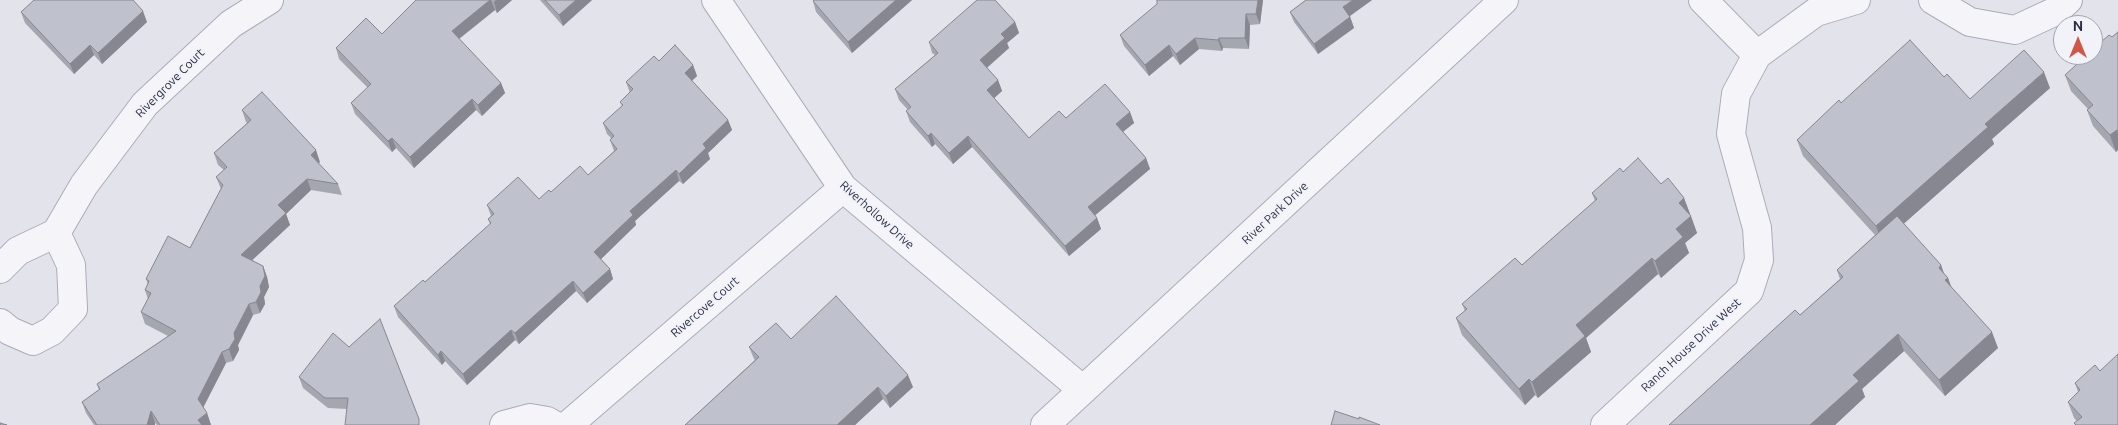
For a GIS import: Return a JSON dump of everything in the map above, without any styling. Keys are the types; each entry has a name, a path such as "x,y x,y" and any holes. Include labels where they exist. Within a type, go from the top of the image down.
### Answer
{"street":[{"name":"Rivergrove Court","path":"56,233 84,185 145,104 231,24 269,0"},
{"name":"Riverhollow Drive","path":"716,0 843,188 1083,390"},
{"name":"River Park Drive","path":"1045,425 1504,0"},
{"path":"1703,0 1757,55"},
{"name":"Ranch House Drive West","path":"1605,425 1749,291 1759,260 1757,228 1731,134 1736,94 1757,55 1811,6 1856,0"},
{"path":"1933,0 1970,22 2015,30 2056,11 2068,0"},
{"name":"Rivercove Court","path":"568,425 843,188"},
{"path":"0,269 18,251 56,233 71,265 73,309 52,332 33,341 10,332 0,323"},
{"path":"504,425 530,418 547,421 554,425"}],"building":[{"path":"34,0 133,0 143,11 98,53 90,45 70,64 21,12"},
{"path":"416,0 490,0 452,31 501,83 478,105 472,99 410,157 392,138 388,141 351,103 371,84 336,48 366,18 382,34"},
{"path":"545,0 576,0 559,15"},
{"path":"814,0 896,0 848,42"},
{"path":"977,0 995,0 1015,22 1001,34 1005,38 980,60 998,80 987,90 1029,138 1059,111 1066,118 1105,84 1130,112 1116,124 1146,158 1088,207 1097,218 1065,246 968,136 949,153 931,133 928,136 906,111 911,107 895,89 938,53 929,42"},
{"path":"1157,0 1258,0 1256,14 1246,14 1245,38 1219,38 1218,40 1195,38 1176,54 1169,45 1145,65 1120,35 1157,4"},
{"path":"1306,0 1353,0 1343,7 1350,17 1314,44 1290,12"},
{"path":"2118,32 2118,131 2110,135 2087,110 2093,105 2065,75 2076,65 2103,65 2103,40 2109,35 2112,37"},
{"path":"1910,40 1944,77 1947,74 1970,99 2024,50 2044,72 1985,124 1988,127 1876,226 1797,140 1839,100 1841,103"},
{"path":"675,45 693,65 685,73 728,120 703,144 706,148 679,174 676,170 630,211 633,215 594,252 610,269 583,293 573,281 515,333 511,330 463,374 441,351 438,355 394,306 423,280 425,282 491,223 488,219 494,214 487,205 518,177 539,199 549,190 551,192 580,166 588,175 617,149 610,140 614,136 603,123 623,105 620,102 633,89 626,82 654,56 659,61"},
{"path":"262,92 316,150 311,155 338,184 307,179 278,205 286,213 241,255 263,266 265,276 256,302 249,304 234,333 235,339 229,349 222,352 198,399 207,413 198,420 202,425 160,425 151,411 147,425 97,425 82,402 100,389 97,384 176,331 141,312 151,293 145,290 149,281 146,279 168,236 190,248 223,185 216,177 227,167 214,153 251,120 242,110"},
{"path":"1638,158 1661,184 1668,178 1684,198 1679,203 1691,216 1676,229 1683,237 1655,261 1652,258 1576,325 1585,336 1532,382 1529,379 1519,389 1456,318 1467,309 1462,304 1515,258 1522,265 1597,199 1592,193 1620,168 1623,172"},
{"path":"1897,216 1941,265 1939,268 1948,278 1945,280 1992,332 1939,380 1898,334 1853,375 1859,381 1810,425 1669,425 1795,310 1800,315 1843,277 1837,270"},
{"path":"836,296 908,375 886,396 878,387 837,425 685,425 759,357 749,347 776,323 791,339"},
{"path":"380,319 419,419 419,425 345,425 348,398 325,398 299,377 333,333 349,347"},
{"path":"2118,354 2118,425 2076,425 2074,423 2082,417 2068,402 2080,390 2075,383 2095,365 2100,371"},
{"path":"1335,411 1359,419 1359,417 1380,425 1331,425"}]}
